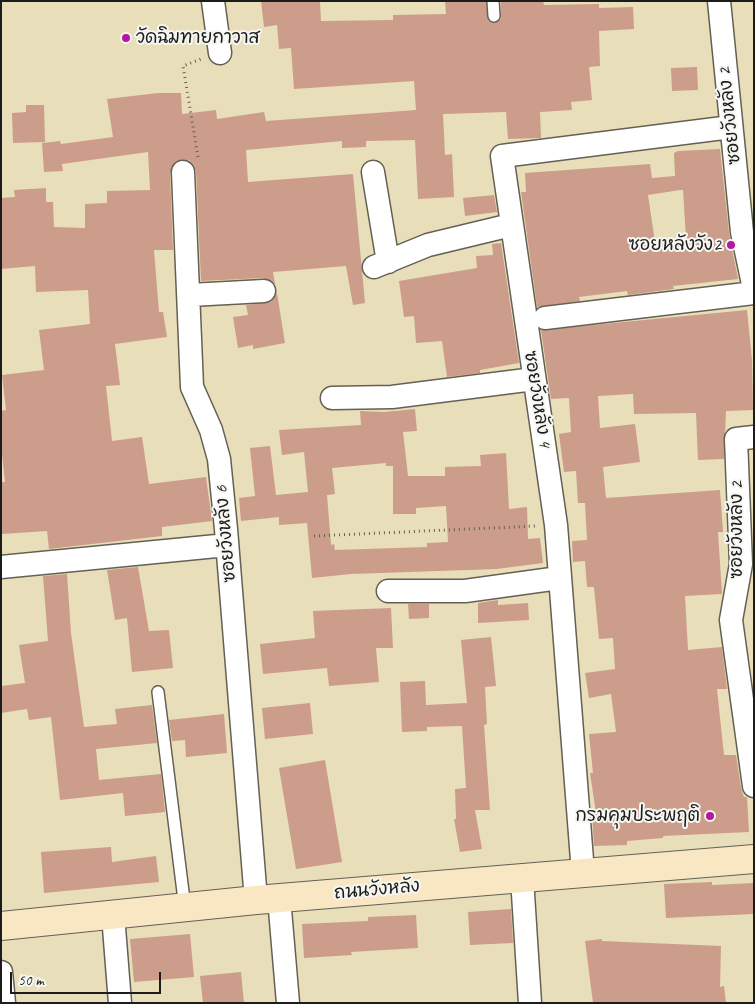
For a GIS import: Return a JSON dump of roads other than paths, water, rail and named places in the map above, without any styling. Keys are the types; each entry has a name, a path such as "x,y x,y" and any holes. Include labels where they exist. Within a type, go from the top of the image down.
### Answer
{"main road":[{"name":"ถนนวังหลัง","path":"1,926 267,899 754,859"}],"street":[{"path":"213,1 220,53"},
{"name":"ซอยวังหลัง 2","path":"719,1 731,127 748,232 754,291"},
{"name":"ซอยวังหลัง 4","path":"583,873 556,524 501,159 504,155 731,127"},
{"name":"ซอยวังหลัง 6","path":"183,172 190,295 189,356 192,387 211,430 219,459 267,899 288,1003"},
{"path":"373,172 381,265 428,245 511,225"},
{"path":"190,295 264,291"},
{"path":"545,318 754,291"},
{"path":"332,398 392,396 534,379"},
{"name":"ซอยวังหลัง 2","path":"754,437 736,439 741,564 731,620 754,786"},
{"path":"1,567 228,545"},
{"path":"388,591 465,591 559,578"},
{"path":"522,878 530,1003"},
{"path":"113,915 120,1003"},
{"path":"1,972 4,1003"}],"lane":[{"path":"493,1 494,16"},
{"path":"158,692 185,908"}],"place":[{"name":"วัดฉิมทายกาวาส","path":"126,38"},
{"name":"ซอยหลังวัง2","path":"731,245"},
{"name":"กรมคุมประพฤติ","path":"710,816"}]}
